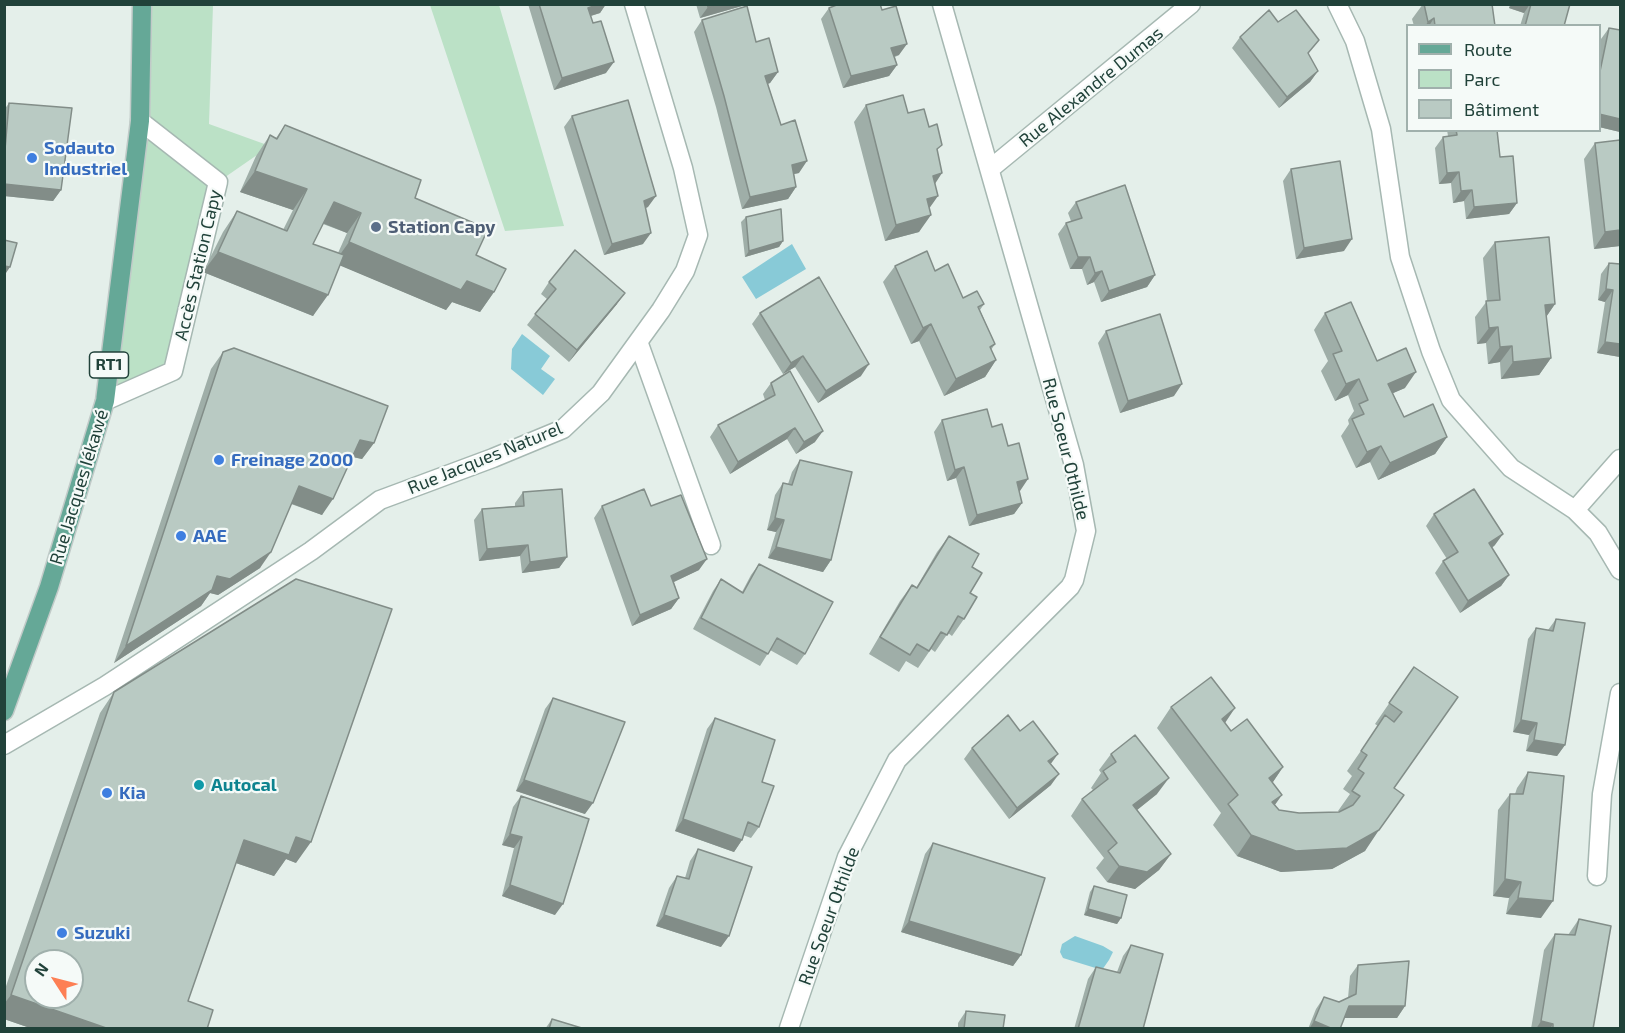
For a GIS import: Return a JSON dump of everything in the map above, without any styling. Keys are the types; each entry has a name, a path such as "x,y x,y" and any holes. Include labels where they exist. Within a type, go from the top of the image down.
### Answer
{"main road":[{"name":"Rue Jacques Iékawé","path":"4,711 49,587 105,401 140,121 142,4"}],"street":[{"name":"Rue Jacques Naturel","path":"4,745 134,667 311,551 380,500 563,429 601,393 639,344 685,272 698,236 683,168 634,4"},
{"name":"Rue Soeur Othilde","path":"789,1029 847,857 897,760 1070,587 1074,580 1086,531 1074,465 942,4"},
{"name":"Rue Alexandre Dumas","path":"990,170 1191,4"},
{"path":"1337,4 1355,41 1381,129 1400,257 1431,351 1451,400 1511,468 1575,510 1598,533 1620,570"},
{"name":"Accès Station Capy","path":"105,401 172,371 218,182 140,121"},
{"path":"639,344 711,545"},
{"path":"1575,510 1620,459"},
{"path":"1597,876 1602,794 1620,693"}],"green space":[{"path":"142,5 213,5 209,124 270,146 218,182 173,371 105,401"},
{"path":"430,5 499,5 564,226 505,231"}],"water":[{"path":"792,244 806,269 756,299 742,277"},
{"path":"522,334 550,356 541,369 555,379 543,395 511,369 512,349"},
{"path":"1075,936 1113,952 1102,970 1063,958 1060,952 1062,944"}],"building":[{"path":"539,4 599,4 588,8 593,23 601,21 614,62 562,78"},
{"path":"839,4 880,4 882,10 896,6 907,44 891,48 897,65 851,76 829,8"},
{"path":"1424,4 1492,4 1495,24 1435,24 1434,18 1428,22"},
{"path":"1531,4 1570,4 1565,24 1526,24"},
{"path":"747,6 756,42 769,38 778,72 765,76 781,125 795,120 807,161 792,165 796,187 750,197 702,20"},
{"path":"1269,10 1278,22 1296,10 1319,40 1308,53 1318,71 1287,97 1240,37"},
{"path":"1609,28 1620,30 1620,119 1601,114 1601,66"},
{"path":"903,95 908,113 924,109 929,127 937,124 942,145 937,149 942,173 933,176 938,196 927,199 931,215 896,225 866,105"},
{"path":"628,100 656,196 644,201 651,233 612,244 572,116"},
{"name":"Sodauto Industriel","path":"9,103 72,108 61,190 4,184"},
{"path":"285,125 421,180 415,198 488,229 476,255 506,269 494,292 467,281 461,290 349,242 361,213 334,202 313,244 344,255 328,295 218,252 237,211 287,231 307,189 255,171 270,135 277,139"},
{"path":"1456,132 1497,132 1500,157 1513,156 1517,203 1474,207 1472,190 1461,191 1459,172 1447,173 1443,137 1457,135"},
{"path":"1620,140 1620,230 1605,232 1595,143"},
{"path":"1340,161 1352,239 1304,248 1291,169"},
{"path":"1125,185 1155,275 1109,291 1102,271 1095,273 1090,257 1078,257 1066,223 1082,218 1076,202"},
{"path":"781,209 783,241 749,251 746,217"},
{"path":"1549,237 1555,304 1545,305 1551,358 1513,362 1512,346 1500,347 1498,327 1489,328 1486,301 1500,300 1495,242"},
{"path":"4,240 17,243 10,267 4,266"},
{"path":"575,250 625,293 577,350 535,314 556,289 549,282"},
{"path":"927,251 935,271 948,264 963,298 977,291 984,304 978,307 995,344 990,347 996,360 956,379 931,324 923,328 895,266"},
{"path":"1609,263 1620,264 1620,344 1605,342 1613,290 1606,289"},
{"path":"819,277 869,364 826,391 803,356 791,363 760,313"},
{"path":"1351,302 1377,361 1406,348 1416,372 1388,384 1404,417 1433,404 1447,437 1390,463 1381,446 1367,452 1352,419 1364,414 1359,404 1368,400 1359,379 1346,384 1333,354 1342,351 1325,313"},
{"path":"1160,314 1182,384 1128,401 1106,331"},
{"path":"234,348 388,406 374,443 360,440 333,499 299,486 271,552 230,579 217,576 212,590 126,646 223,352"},
{"path":"790,371 823,431 804,442 795,428 738,462 718,425 775,395 771,383"},
{"path":"987,409 992,427 1002,424 1008,446 1019,443 1028,479 1017,482 1022,503 977,515 964,467 955,470 942,420"},
{"path":"800,460 852,472 831,560 776,547 784,520 775,518 783,483 792,485"},
{"path":"562,489 567,557 530,562 528,545 487,549 482,509 524,506 523,492"},
{"path":"644,489 651,506 681,495 707,559 671,576 679,598 640,615 602,506"},
{"path":"1474,489 1503,534 1489,543 1509,575 1468,601 1443,561 1458,552 1434,514"},
{"path":"949,536 979,554 972,567 982,573 970,593 977,597 964,619 958,616 947,635 941,632 929,651 917,644 910,655 880,637 912,585 917,588"},
{"path":"759,564 833,602 805,654 777,638 768,654 701,618 721,579 743,593"},
{"name":"Autocal","path":"296,579 392,609 311,842 296,837 289,855 244,840 188,1001 213,1010 207,1029 109,1029 51,1009 84,1009 84,949 27,949 114,692"},
{"path":"1556,619 1585,623 1565,745 1534,740 1537,723 1521,720 1536,628 1553,631"},
{"path":"1414,667 1458,697 1394,788 1404,795 1379,830 1347,848 1296,851 1251,835 1228,804 1238,795 1171,707 1211,677 1235,708 1222,719 1231,731 1247,719 1283,767 1269,778 1282,795 1272,802 1279,810 1299,813 1339,812 1353,805 1360,796 1352,791 1364,773 1358,769 1367,755 1361,751 1385,715 1394,722 1402,712 1389,703"},
{"path":"553,698 625,722 593,803 524,780"},
{"path":"1008,715 1020,731 1033,721 1058,754 1048,761 1059,774 1017,808 972,748"},
{"path":"715,718 775,740 762,782 774,786 759,827 748,822 742,840 683,819"},
{"path":"1135,735 1169,778 1133,805 1171,854 1147,872 1119,866 1108,851 1117,843 1082,799 1108,779 1103,771 1116,762 1111,754"},
{"path":"1528,772 1564,776 1553,901 1518,898 1521,882 1505,879 1510,794 1523,794"},
{"path":"521,796 589,819 563,904 510,885 522,837 510,834"},
{"path":"933,843 1045,878 1021,955 909,921"},
{"path":"698,849 752,867 729,936 664,915 677,876 689,879"},
{"path":"1094,886 1127,895 1121,918 1088,909"},
{"path":"1579,919 1611,926 1593,1029 1553,1029 1553,1024 1541,1021 1555,934 1575,935"},
{"path":"1131,945 1163,954 1143,1029 1078,1029 1096,967 1120,973"},
{"name":"Autocal","path":"24,957 24,1000 11,995"},
{"path":"1409,961 1405,1006 1349,1006 1340,1029 1333,1029 1314,1021 1324,997 1339,1002 1356,994 1358,965"},
{"path":"966,1011 1005,1015 1003,1029 964,1029"},
{"path":"552,1019 585,1029 549,1029"}],"place":[{"name":"Sodauto Industriel","path":"32,158"},
{"name":"Station Capy","path":"376,227"},
{"name":"Freinage 2000","path":"219,460"},
{"name":"AAE","path":"181,536"},
{"name":"Autocal","path":"199,785"},
{"name":"Kia","path":"107,793"},
{"name":"Suzuki","path":"62,933"}]}
